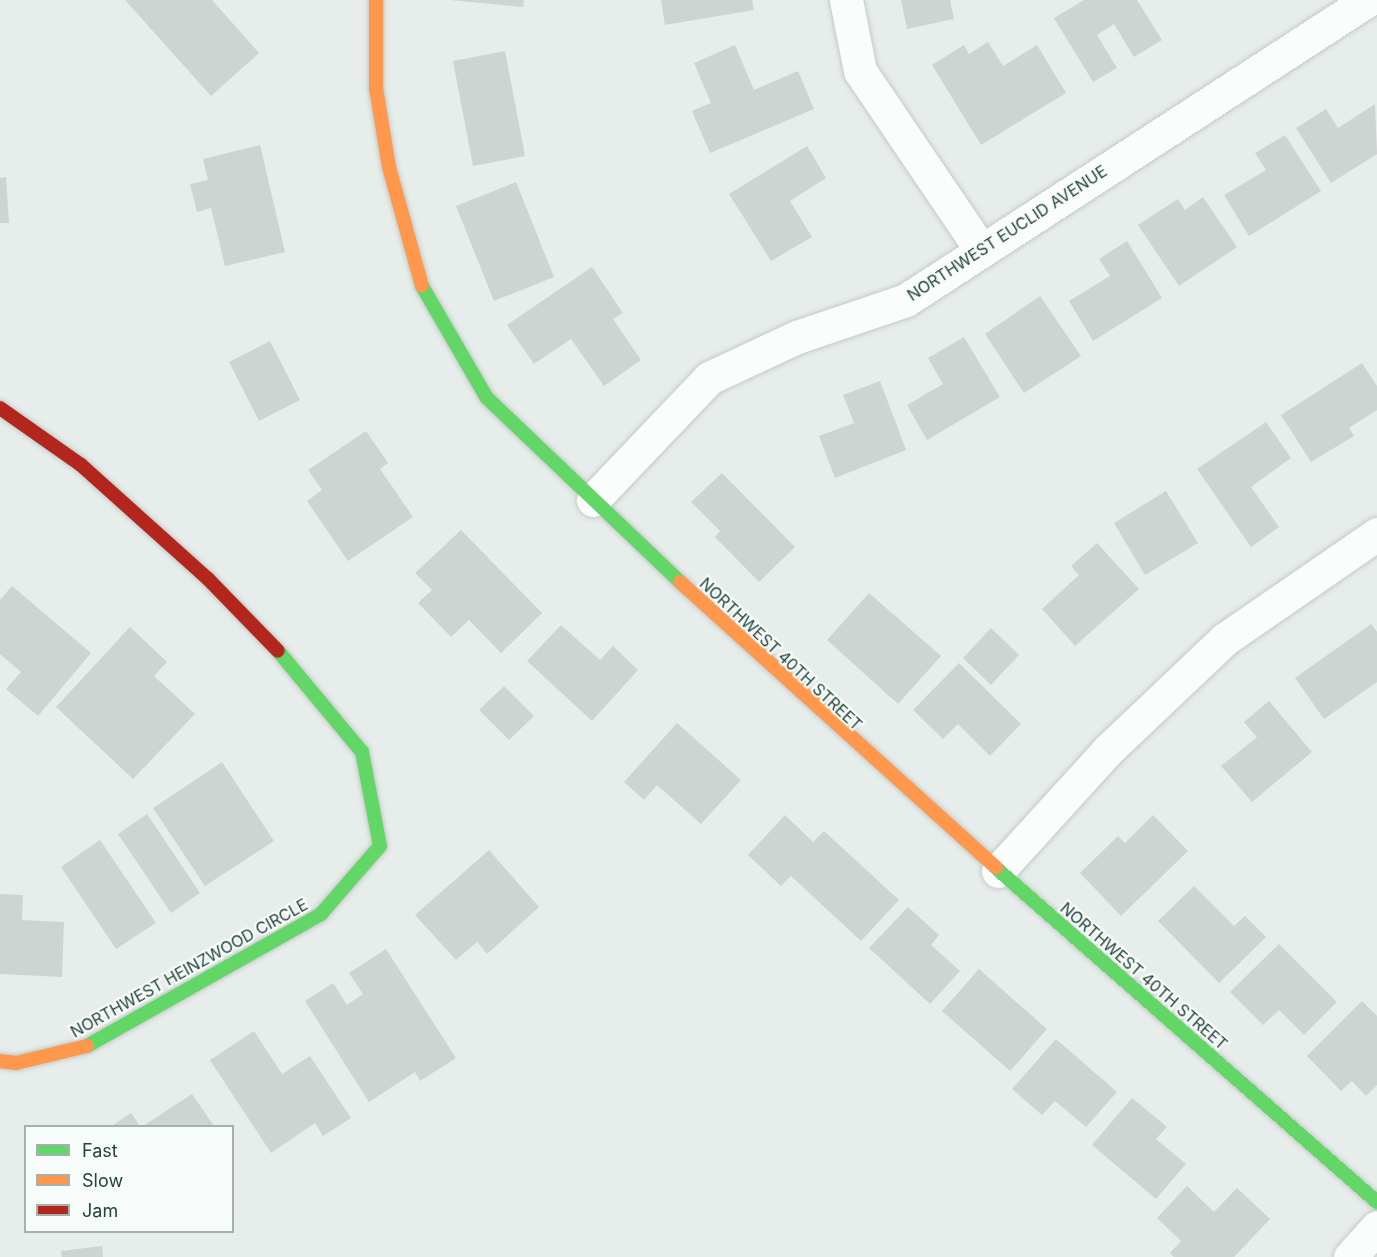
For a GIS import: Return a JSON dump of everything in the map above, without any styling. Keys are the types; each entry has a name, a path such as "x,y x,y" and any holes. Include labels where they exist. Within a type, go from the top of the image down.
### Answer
{"street":[{"name":"NORTHWEST 40TH STREET","path":"376,0 376,88 389,166 422,286 487,398 788,685 1377,1202"},
{"path":"846,0 860,71 982,251"},
{"name":"NORTHWEST EUCLID AVENUE","path":"593,500 709,378 797,337 906,300 1368,0"},
{"name":"NORTHWEST HEINZWOOD CIRCLE","path":"0,408 90,472 208,579 304,680 362,752 380,846 321,914 156,1008 83,1049 16,1064 0,1061"},
{"path":"998,871 1108,750 1225,639 1377,534"},
{"path":"1350,1257 1377,1227"}],"building":[{"path":"125,0 212,0 259,53 211,96"},
{"path":"450,0 524,0 523,7"},
{"path":"661,0 752,0 754,10 665,25"},
{"path":"901,0 950,0 954,19 907,29"},
{"path":"1084,0 1137,0 1162,40 1134,57 1114,24 1097,35 1117,68 1093,82 1054,18"},
{"path":"988,42 1003,66 1037,45 1066,93 981,145 932,65 964,45 969,54"},
{"path":"735,45 754,90 798,71 814,109 710,153 692,111 711,103 694,63"},
{"path":"505,51 525,156 473,166 453,61"},
{"path":"1375,104 1377,154 1331,183 1296,128 1326,109 1338,128"},
{"path":"1285,135 1321,191 1249,236 1224,195 1266,170 1255,153"},
{"path":"260,145 285,252 225,266 211,208 197,212 190,184 208,180 203,159"},
{"path":"807,146 826,178 790,201 812,237 771,261 729,194"},
{"path":"6,177 9,223 0,223 0,178"},
{"path":"516,182 554,277 494,301 456,206"},
{"path":"1203,197 1237,247 1179,286 1138,225 1178,199 1185,210"},
{"path":"1127,241 1162,298 1093,341 1069,301 1110,276 1099,259"},
{"path":"592,267 623,313 613,319 641,360 604,386 571,339 534,364 507,325"},
{"path":"1040,296 1081,356 1024,393 985,334"},
{"path":"964,337 1000,397 927,440 907,405 943,384 928,358"},
{"path":"270,341 300,400 259,421 229,362"},
{"path":"1362,363 1377,386 1377,410 1349,428 1354,436 1311,462 1281,415"},
{"path":"880,381 906,450 835,478 819,436 854,423 843,395"},
{"path":"1266,422 1291,458 1251,487 1279,527 1251,547 1197,469"},
{"path":"366,431 388,463 380,469 413,517 348,561 307,501 322,490 308,470"},
{"path":"722,473 795,547 759,582 715,537 720,531 691,502"},
{"path":"1166,491 1198,543 1145,575 1114,523"},
{"path":"461,530 542,613 501,653 469,620 451,637 418,603 432,590 415,573"},
{"path":"1097,543 1139,589 1075,646 1042,609 1079,575 1071,566"},
{"path":"12,586 91,653 38,716 6,689 21,672 0,654 0,600"},
{"path":"869,593 941,656 898,704 827,640"},
{"path":"1371,624 1377,632 1377,682 1324,719 1295,678"},
{"path":"561,625 600,660 613,646 638,670 592,721 527,661"},
{"path":"130,627 167,662 154,676 195,714 133,779 56,707"},
{"path":"991,628 1019,655 991,685 963,658"},
{"path":"959,663 1021,724 990,756 958,724 943,739 913,710"},
{"path":"504,686 534,716 509,740 479,710"},
{"path":"1269,701 1312,752 1252,802 1221,766 1257,737 1244,722"},
{"path":"677,723 741,780 701,824 657,785 644,800 624,782"},
{"path":"222,762 274,841 205,886 153,808"},
{"path":"147,814 200,893 171,913 118,834"},
{"path":"785,815 813,842 824,831 899,900 861,941 791,876 781,886 748,855"},
{"path":"1153,815 1188,851 1121,916 1080,873 1118,836 1125,843"},
{"path":"100,840 156,923 116,949 61,867"},
{"path":"489,850 539,907 487,954 477,942 456,960 415,915"},
{"path":"1194,886 1234,926 1245,916 1266,937 1219,983 1158,921"},
{"path":"0,894 23,895 22,920 64,922 62,977 0,974"},
{"path":"908,907 939,935 931,945 960,971 930,1004 869,948"},
{"path":"1279,944 1337,1002 1304,1035 1279,1010 1263,1025 1230,992"},
{"path":"386,949 456,1058 420,1081 415,1072 369,1102 305,1001 333,983 347,1005 363,994 349,973"},
{"path":"979,969 1047,1029 1010,1071 942,1011"},
{"path":"1362,1001 1377,1016 1377,1085 1366,1096 1352,1081 1341,1091 1307,1056"},
{"path":"254,1031 282,1074 310,1056 351,1118 323,1136 315,1123 271,1153 210,1060"},
{"path":"1056,1039 1117,1092 1086,1127 1055,1101 1042,1115 1012,1089"},
{"path":"192,1094 213,1125 145,1125"},
{"path":"1132,1098 1167,1127 1156,1139 1186,1164 1156,1199 1092,1145"},
{"path":"131,1113 139,1125 113,1125"},
{"path":"1187,1186 1214,1212 1237,1188 1270,1219 1234,1257 1174,1257 1170,1253 1181,1241 1157,1218"},
{"path":"102,1246 103,1257 62,1257 61,1251"}],"traffic: fast":[{"path":"422,286 487,398 680,582"},
{"path":"87,1046 321,914 380,846 362,752 278,651"},
{"path":"996,868 1377,1202"}],"traffic: slow":[{"path":"376,0 376,88 389,167 422,286"},
{"path":"680,582 996,868"},
{"path":"0,1061 16,1063 87,1046"}],"traffic: jam":[{"path":"0,408 81,465 208,579 278,651"}]}
